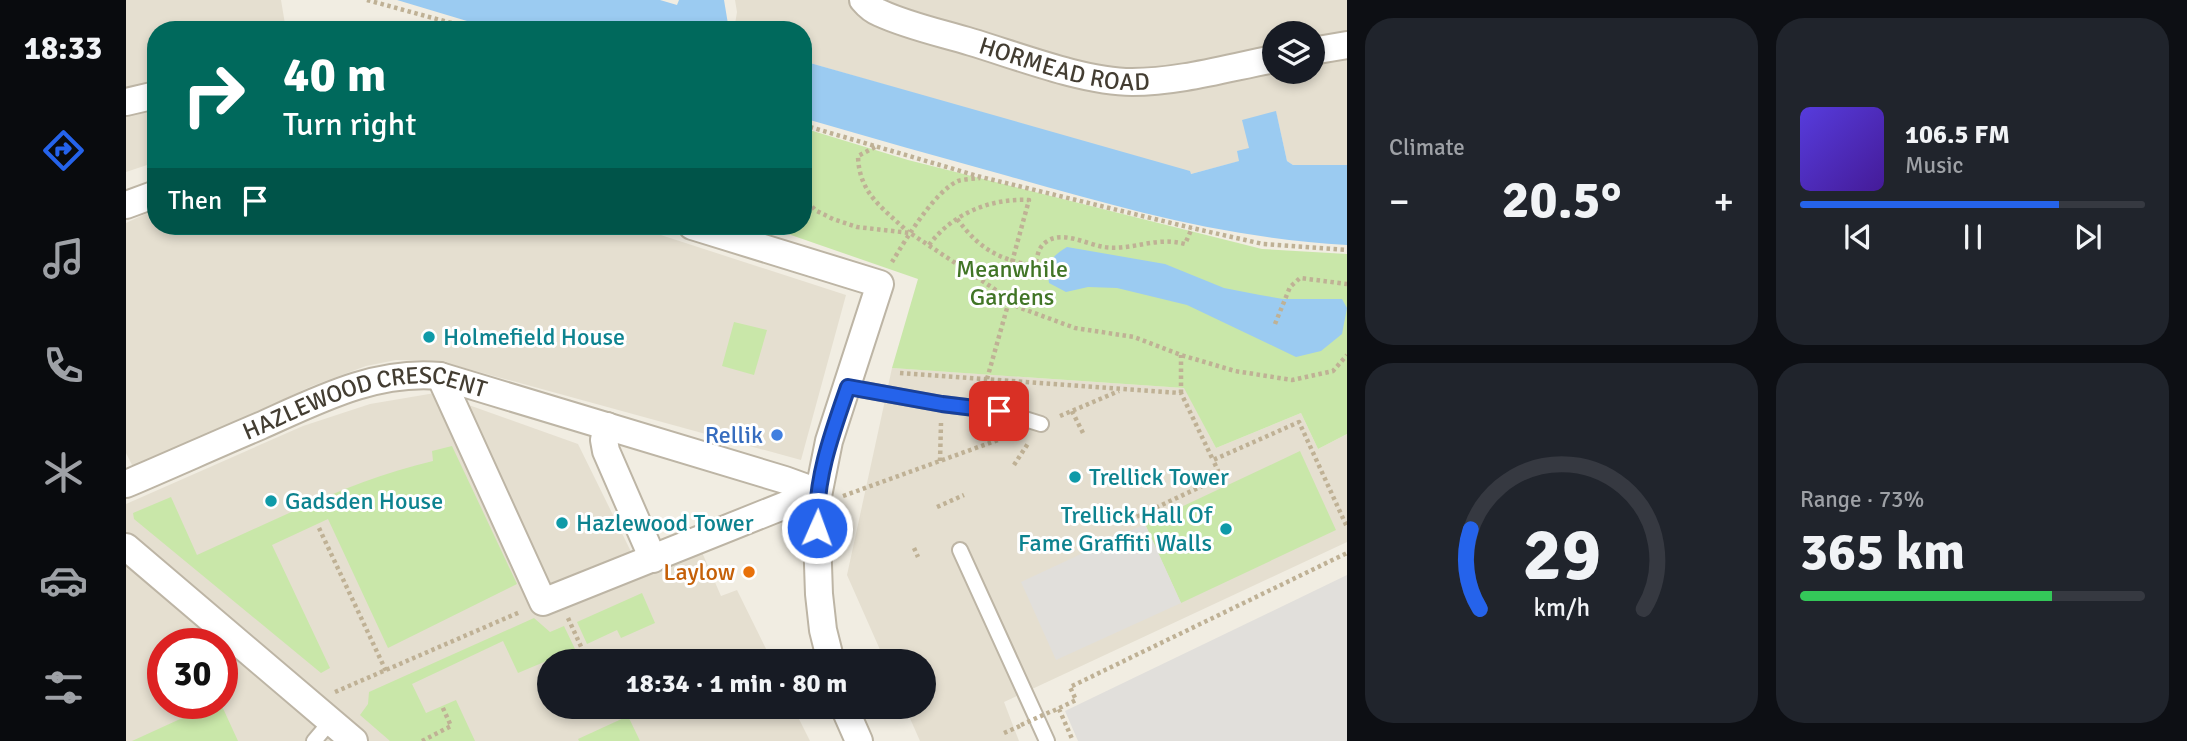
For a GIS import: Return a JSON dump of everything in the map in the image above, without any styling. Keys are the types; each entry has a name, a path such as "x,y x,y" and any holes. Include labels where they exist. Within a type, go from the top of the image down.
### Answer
{"street":[{"name":"HORMEAD ROAD","path":"863,0 869,8 881,14 1069,71 1128,82 1161,81 1262,61"},
{"path":"1325,49 1347,45"},
{"path":"126,102 147,97"},
{"path":"127,201 147,196"},
{"path":"721,235 880,285 830,441 817,499 819,594 828,649"},
{"name":"HAZLEWOOD CRESCENT","path":"126,484 331,394 375,379 420,374 440,376 785,480 817,499"},
{"path":"440,376 543,602 777,510 817,499"},
{"path":"607,426 604,440 606,451 653,559"},
{"path":"777,510 785,480"},
{"path":"126,547 354,741"},
{"path":"849,719 859,741"}],"lane":[{"path":"851,378 942,404 999,411 1041,424"},
{"path":"961,550 1047,741"},
{"path":"314,741 331,721"}],"path":[{"path":"366,0 445,21"},
{"path":"812,128 981,177 1192,228 1263,244 1347,250"},
{"path":"876,147 858,156 859,175 874,200 910,233 1018,307 1075,328 1134,338 1235,371 1292,380 1333,371 1347,355"},
{"path":"880,285 910,233 941,194 959,181 981,177"},
{"path":"929,245 940,231 976,209 1008,199 1029,200 1012,262"},
{"path":"812,206 833,219 857,227 910,233"},
{"path":"957,219 971,237 991,254 1035,267 1038,252 1045,242 1060,236 1118,248 1170,240 1185,244 1192,228"},
{"path":"1275,324 1290,287 1300,278 1347,284"},
{"path":"987,379 1009,301"},
{"path":"1122,510 1128,521 1221,477 1181,393 1181,355"},
{"path":"851,378 987,379 1181,393"},
{"path":"817,499 1041,424 1123,390"},
{"path":"1072,411 1083,433"},
{"path":"1213,460 1299,422 1347,527"},
{"path":"1014,466 1041,424"},
{"path":"937,507 964,495"},
{"path":"319,528 386,671"},
{"path":"914,548 918,557"},
{"path":"1004,733 1076,700 1070,687 1347,554"},
{"path":"309,703 543,602"},
{"path":"571,624 582,649"},
{"path":"422,741 451,726 442,706"},
{"path":"1059,709 1073,741"}],"shaded area":[{"path":"126,0 281,0 284,21 147,21 147,165 126,172"},
{"path":"735,0 1347,0 1347,165 1293,165 1287,161 1276,112 1240,161 1191,174 812,64 812,21 736,21"},
{"path":"147,213 147,235 661,235 846,295 801,460 439,361 396,360 366,366 312,386 134,469 126,453 126,223"},
{"path":"892,368 1185,388 1216,448 1301,413 1318,449 1347,434 1347,542 1004,702 1019,741 920,741 910,719 936,719 936,649 880,649 847,575"},
{"path":"435,393 578,444 643,576 701,550 721,596 737,590 766,649 537,649 537,719 799,719 810,741 126,741 126,504 303,426 370,404"},
{"path":"1145,524 1181,603 1056,660 1021,582"},
{"path":"1347,575 1347,741 1078,741 1065,711"}],"green space":[{"name":"Meanwhile Gardens","path":"812,131 908,160 1262,249 1347,254 1347,434 1318,449 1301,413 1216,448 1184,388 892,368 918,279 791,235 812,235"},
{"path":"734,322 767,330 754,375 722,366"},
{"path":"452,446 517,584 388,648 328,519 272,545 330,668 321,673 134,519 133,513 171,497 197,555 343,490 433,461 432,451"},
{"path":"1300,451 1336,530 1181,603 1145,524"},
{"path":"642,593 655,623 621,638 617,630 587,644 577,622"},
{"path":"534,618 550,632 564,626 575,649 537,649 537,665 518,673 503,641 412,684 426,713 456,700 475,741 390,741 360,715 368,704 369,692"},
{"path":"180,719 228,719 238,741 132,741"},
{"path":"621,719 629,719 640,741 579,741 578,739"}],"water":[{"path":"397,0 660,0 677,5 679,0 724,0 728,21 467,21"},
{"path":"812,64 1190,171 1191,174 1239,161 1237,151 1249,148 1242,120 1276,111 1287,161 1293,165 1347,165 1347,245 1303,242 1218,229 1092,199 812,121"},
{"path":"1067,247 1165,264 1224,288 1260,295 1283,299 1342,299 1347,308 1342,334 1321,351 1296,357 1187,305 1117,288 1088,287 1066,292 1049,283 1048,271 1053,258"}],"place":[{"name":"Holmefield House","path":"429,337"},
{"name":"Rellik","path":"777,435"},
{"name":"Trellick Tower","path":"1075,477"},
{"name":"Gadsden House","path":"271,501"},
{"name":"Hazlewood Tower","path":"562,523"},
{"name":"Trellick Hall Of Fame Graffiti Walls","path":"1226,529"},
{"name":"Laylow","path":"749,572"}],"route":[{"path":"817,528 818,492 830,441 848,387 999,411"}]}
